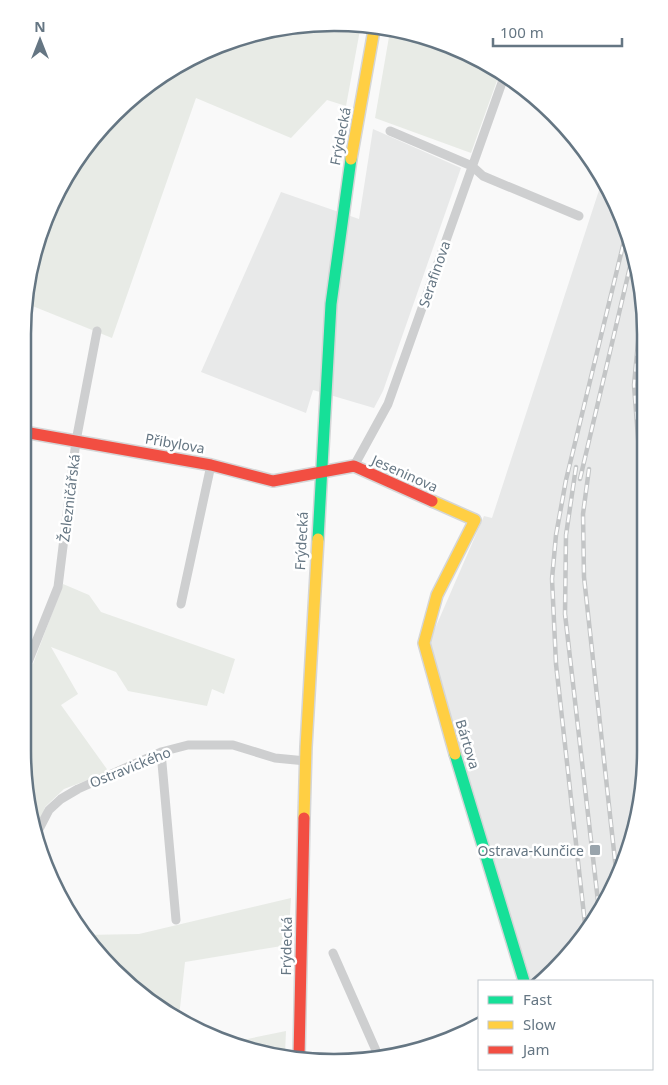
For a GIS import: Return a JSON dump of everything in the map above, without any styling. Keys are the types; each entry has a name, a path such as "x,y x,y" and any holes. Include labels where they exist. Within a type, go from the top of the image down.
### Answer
{"main road":[{"name":"Frýdecká","path":"299,1052 306,761 330,313 340,229 373,34"},
{"name":"Přibylova","path":"31,433 211,465 273,481 320,472"},
{"name":"Jeseninova","path":"320,472 354,466 475,520"},
{"name":"Bártova","path":"475,520 445,578 425,627 424,643 446,724 524,980"}],"street":[{"name":"Serafinova","path":"354,466 388,404 502,82"},
{"path":"390,131 472,166 483,176 579,216"},
{"name":"Železničářská","path":"31,654 58,587 76,441 97,331"},
{"path":"181,604 211,465"},
{"name":"Ostravického","path":"41,825 49,810 61,799 78,789 161,752 188,745 233,745 275,758 306,761"},
{"path":"161,752 176,920"},
{"path":"334,953 376,1051"}],"shaded area":[{"path":"334,31 360,33 346,106 327,100 291,138 196,98 112,338 33,306 37,275 54,218 82,166 106,134 134,106 166,82 218,54 275,37 294,34"},
{"path":"389,36 450,54 497,79 471,153 375,118"},
{"path":"373,129 461,168 383,391 374,408 313,390 306,413 201,372 281,192 359,219"},
{"path":"599,189 621,237 631,275 636,314 636,771 631,810 621,848 606,885 586,919 562,951 533,980 531,980 429,653 430,640 484,516 492,518"},
{"path":"63,584 89,595 101,612 235,659 224,694 212,689 207,706 128,691 116,672 51,647 78,694 61,705 109,772 64,789 45,807 40,822 34,791 31,751 31,663 33,664"},
{"path":"291,898 288,945 185,962 180,1011 134,979 106,951 94,935 139,934"},
{"path":"286,1031 285,1050 244,1040"}],"railway":[{"path":"585,921 556,664 552,579 556,535 566,480 623,245"},
{"path":"580,479 629,269"},
{"path":"637,353 634,385 637,425"},
{"path":"576,467 566,535 565,614 598,899"},
{"path":"589,469 583,514 584,577 615,863"}],"traffic: fast":[{"path":"318,539 331,304 351,159"},
{"path":"455,754 524,980"}],"traffic: slow":[{"path":"351,159 373,34"},
{"path":"432,501 475,520 437,595 424,643 455,754"},
{"path":"304,818 306,747 318,539"}],"traffic: jam":[{"path":"31,433 211,465 273,481 354,466 432,501"},
{"path":"299,1052 304,818"}],"place":[{"name":"Ostrava-Kunčice","path":"595,850"}]}
